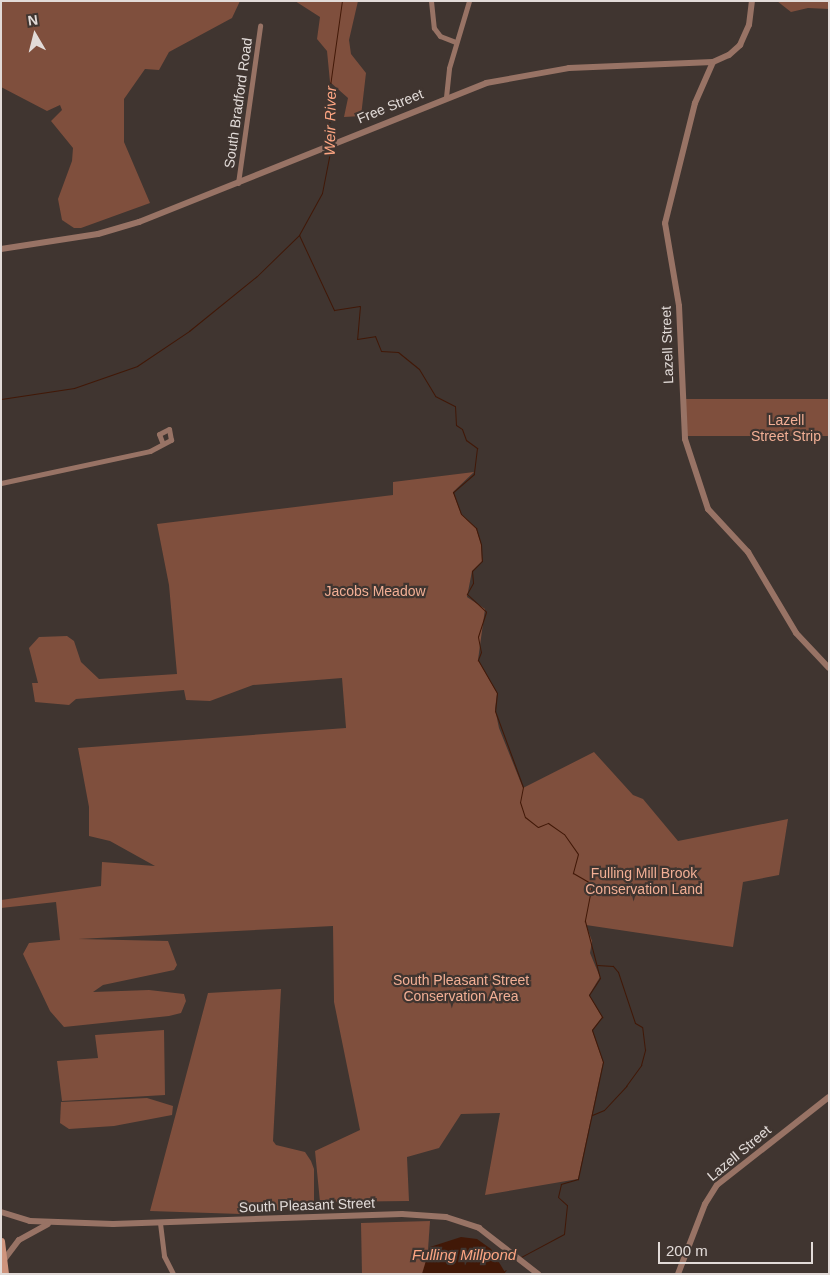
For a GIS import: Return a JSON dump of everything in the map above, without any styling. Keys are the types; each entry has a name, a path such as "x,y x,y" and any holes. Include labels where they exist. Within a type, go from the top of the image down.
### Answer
{"main road":[{"path":"1,1241 3,1266"}],"street":[{"path":"431,1 434,28 440,36 456,42"},
{"path":"446,97 456,42 469,1"},
{"path":"713,62 730,55 740,44 749,25 752,1"},
{"name":"South Bradford Road","path":"238,183 260,26"},
{"name":"Free Street","path":"1,249 113,230 238,183 446,97 492,81 558,70 713,62"},
{"name":"Lazell Street","path":"713,62 695,103 666,224 680,313 685,439 708,509 748,552 796,633 829,668"},
{"path":"1,483 150,452 162,442"},
{"name":"Lazell Street","path":"678,1274 705,1204 717,1185 829,1097"},
{"name":"South Pleasant Street","path":"1,1212 20,1219 59,1222 160,1223 402,1214 446,1217 479,1228 538,1274"},
{"path":"20,1219 28,1233"},
{"name":"South Pleasant Street","path":"3,1266 28,1233 59,1222"},
{"path":"160,1223 164,1256 173,1274"}],"green space":[{"path":"1,1 240,1 232,18 169,52 159,70 145,69 124,99 124,142 150,203 81,228 74,228 62,220 58,199 72,161 73,148 51,121 62,110 60,105 47,111 1,87"},
{"path":"295,1 358,1 349,40 351,54 366,73 361,116 344,117 348,98 330,82 327,51 317,39 320,17"},
{"path":"777,1 829,1 829,9 808,8 791,12"},
{"name":"Lazell Street Strip","path":"685,399 829,399 829,436 685,436"},
{"path":"474,472 453,492 461,514 476,528 481,544 482,561 472,571 467,597 485,609 478,660 497,693 495,709 499,728 523,788 594,752 633,795 643,799 678,841 788,819 779,875 743,882 733,947 586,925 592,941 590,953 600,977 589,995 602,1017 592,1030 603,1062 578,1179 485,1195 500,1113 461,1114 439,1148 407,1157 409,1201 320,1202 315,1151 360,1130 334,1002 333,926 78,939 168,941 177,965 174,970 103,985 93,992 149,990 184,994 186,1001 181,1013 169,1016 64,1027 50,1011 23,954 29,943 60,940 56,902 1,908 1,900 101,886 102,862 155,866 110,841 89,836 89,807 78,748 346,728 342,678 253,685 210,701 186,700 184,690 76,699 69,705 35,702 32,683 38,683 29,648 39,637 67,636 74,641 81,662 99,679 177,674 169,585 157,524 393,495 393,482"},
{"path":"281,989 273,1141 276,1145 305,1152 311,1161 314,1169 314,1206 241,1214 150,1211 208,993"},
{"path":"164,1030 165,1095 62,1101 57,1061 98,1058 95,1035"},
{"path":"147,1098 173,1106 172,1115 114,1126 69,1129 60,1123 61,1102"},
{"path":"430,1221 427,1264 422,1274 362,1274 361,1223"}],"water":[{"name":"Fulling Millpond","path":"461,1237 477,1239 491,1249 506,1274 422,1274 430,1247"}],"waterway":[{"name":"Weir River","path":"331,143 328,100 342,1"},
{"path":"1,399 74,388 137,366 189,331 257,276 299,235 322,193 331,147"},
{"path":"299,235 334,310 360,306 357,339 375,336 381,351 398,352 419,369 435,396 455,406 456,425 462,429 466,440 477,448 474,474 453,492 461,514 476,528 481,544 482,561 472,571 473,583 467,594 486,612 478,637 481,652 478,660 497,693 495,711 523,787 520,802 525,817 538,827 548,823 564,834 578,854 573,873 592,884 585,921 600,978 589,995 602,1017 592,1030 603,1062 578,1179 561,1184 558,1197 567,1205 564,1234 521,1257"},
{"path":"592,1115 604,1110 626,1086 641,1065 645,1050 642,1027 635,1023 618,972 613,966 597,965"},
{"path":"501,1274 506,1270"}],"park label":[{"name":"Jacobs Meadow","path":"375,591"},
{"name":"Fulling Mill Brook Conservation Land","path":"644,882"},
{"name":"South Pleasant Street Conservation Area","path":"461,988"}]}
